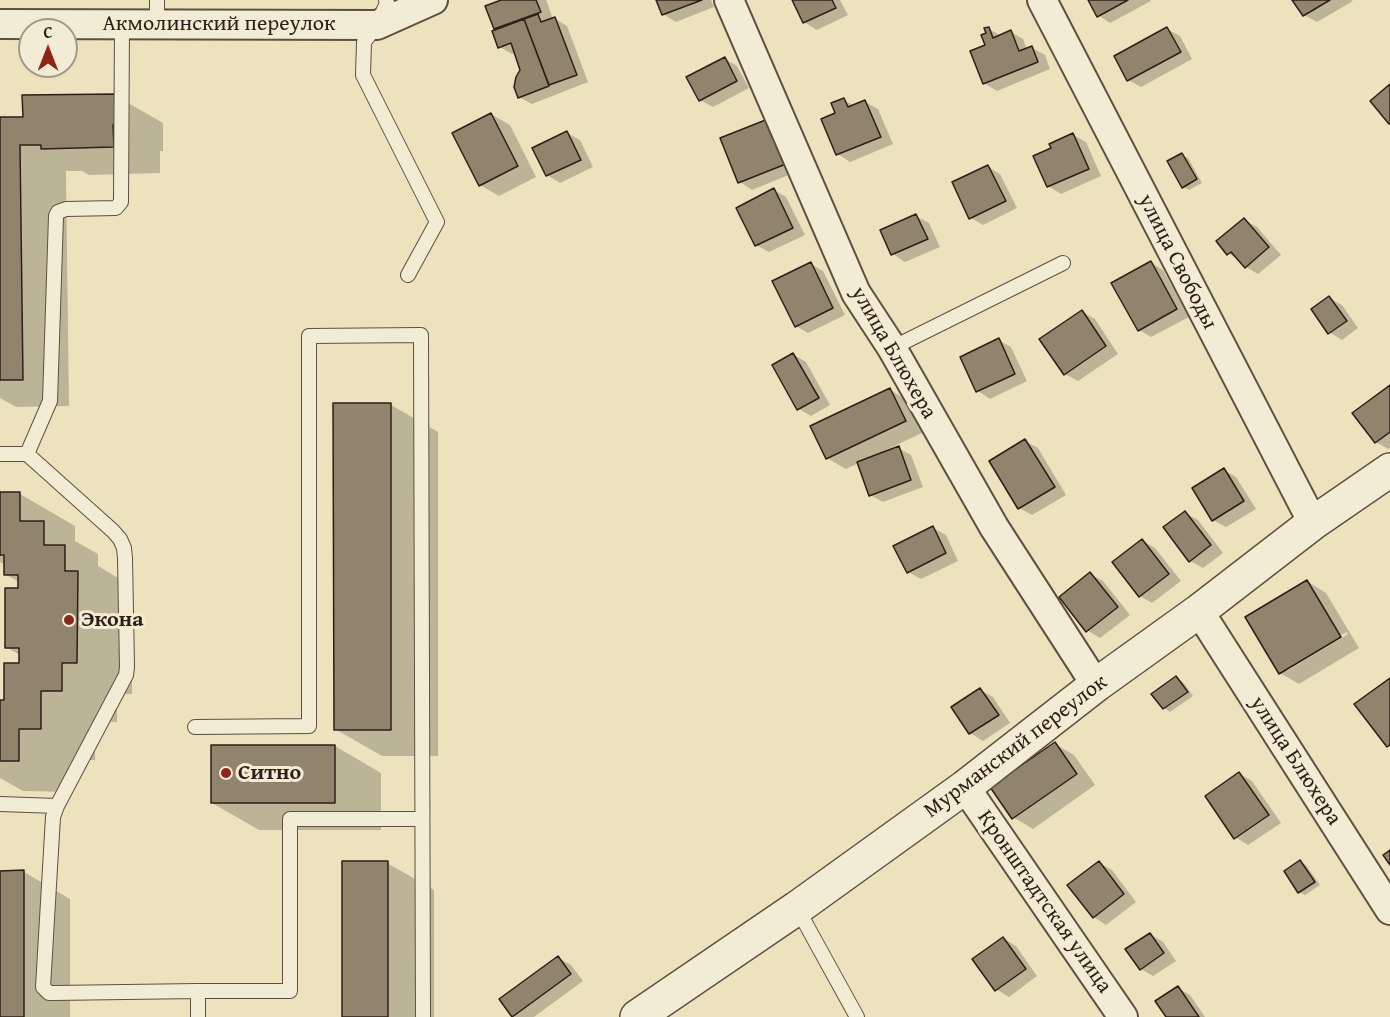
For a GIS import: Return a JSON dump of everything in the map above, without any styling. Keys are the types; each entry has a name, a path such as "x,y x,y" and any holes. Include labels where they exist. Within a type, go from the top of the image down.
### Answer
{"street":[{"name":"Акмолинский переулок","path":"0,24 122,24 157,13 381,12 433,0"},
{"name":"улица Блюхера","path":"729,0 856,293 892,348 994,527 1096,685"},
{"name":"улица Свободы","path":"1042,0 1313,523"},
{"name":"Мурманский переулок","path":"638,1017 797,908 965,787 1096,685 1199,611 1313,523 1390,470"},
{"name":"улица Блюхера","path":"1199,611 1390,910"},
{"name":"Кронштадтская улица","path":"965,787 1123,1017"}],"lane":[{"path":"381,12 364,42 363,75 437,222 408,275"},
{"path":"27,454 48,408 51,394 56,216 58,212 66,209 116,208 122,198 122,24"},
{"path":"892,348 1064,263"},
{"path":"195,727 309,726 309,336 421,335 423,1017"},
{"path":"0,454 27,454 113,531 120,539 125,558 126,675 53,817 42,982 46,990 53,993 290,991 290,819 422,819"},
{"path":"0,804 57,806"},
{"path":"797,908 857,1017"},
{"path":"198,991 198,1017"}],"building":[{"path":"501,0 536,0 541,12 494,29 485,6"},
{"path":"656,0 702,0 662,15"},
{"path":"792,0 832,0 836,8 803,23"},
{"path":"1088,0 1128,0 1097,17"},
{"path":"1292,0 1330,0 1303,16"},
{"path":"538,14 541,22 555,17 577,75 549,85 524,19"},
{"path":"524,19 549,86 518,98 514,87 520,70 511,43 498,48 492,31"},
{"path":"989,27 993,38 1011,30 1019,51 1032,46 1038,62 983,84 970,51 985,45 981,35 986,33 984,28"},
{"path":"1167,27 1181,52 1127,81 1114,56"},
{"path":"725,57 737,81 699,101 686,77"},
{"path":"1390,84 1390,123 1389,124 1370,101"},
{"path":"117,94 117,125 113,125 114,147 41,149 41,145 20,145 23,380 0,380 0,117 23,117 22,95"},
{"path":"844,98 848,107 865,100 881,137 836,155 821,119 835,113 831,103"},
{"path":"491,113 518,166 479,186 452,133"},
{"path":"768,119 786,164 738,183 720,138"},
{"path":"567,131 581,160 546,176 532,148"},
{"path":"1073,133 1089,169 1047,187 1033,156 1051,148 1049,144"},
{"path":"1182,153 1197,179 1182,188 1167,161"},
{"path":"988,165 1006,201 969,219 952,182"},
{"path":"774,188 793,228 755,246 736,208"},
{"path":"916,214 928,239 891,255 880,230"},
{"path":"1244,218 1269,247 1245,268 1231,252 1227,255 1216,241"},
{"path":"1151,261 1177,309 1138,331 1111,283"},
{"path":"811,262 833,308 795,327 772,281"},
{"path":"1329,296 1347,321 1328,334 1311,309"},
{"path":"1082,310 1106,346 1064,375 1039,339"},
{"path":"999,338 1015,374 976,392 960,357"},
{"path":"793,353 819,398 797,410 772,365"},
{"path":"1390,385 1390,432 1375,443 1352,413"},
{"path":"890,388 906,421 826,459 810,426"},
{"path":"333,403 391,403 391,730 334,730"},
{"path":"1025,439 1055,487 1018,509 989,461"},
{"path":"899,446 911,480 869,496 857,462"},
{"path":"1224,468 1244,501 1212,521 1192,488"},
{"path":"0,492 20,492 20,521 44,521 44,545 65,545 65,571 78,571 77,663 62,663 62,691 41,691 41,729 19,729 19,761 0,761 0,700 4,700 4,663 19,663 19,648 5,648 5,588 18,588 18,575 4,575 4,555 0,555"},
{"path":"1185,511 1211,545 1189,562 1163,527"},
{"path":"933,526 946,553 907,573 893,546"},
{"path":"1142,539 1169,574 1139,597 1112,562"},
{"path":"1090,572 1118,607 1086,632 1059,597"},
{"path":"1307,580 1341,637 1279,674 1245,617"},
{"path":"1176,676 1188,692 1163,709 1151,694"},
{"path":"1390,678 1390,745 1387,747 1354,704"},
{"path":"980,688 999,715 969,734 951,707"},
{"path":"1055,742 1077,774 1012,819 990,787"},
{"path":"211,745 335,745 335,803 211,803"},
{"path":"1239,772 1269,815 1234,839 1205,796"},
{"path":"1390,850 1390,865 1383,855"},
{"path":"1300,860 1315,882 1298,893 1284,871"},
{"path":"342,861 388,861 388,1017 342,1017"},
{"path":"1099,861 1124,894 1093,918 1067,885"},
{"path":"24,870 24,1017 0,1017 0,871"},
{"path":"1150,933 1164,953 1140,970 1125,949"},
{"path":"1003,937 1026,969 995,991 972,959"},
{"path":"558,956 571,974 512,1017 499,999"},
{"path":"1178,986 1199,1017 1166,1017 1155,1001"}],"place":[{"name":"Экона","path":"69,620"},
{"name":"Ситно","path":"226,773"}]}
